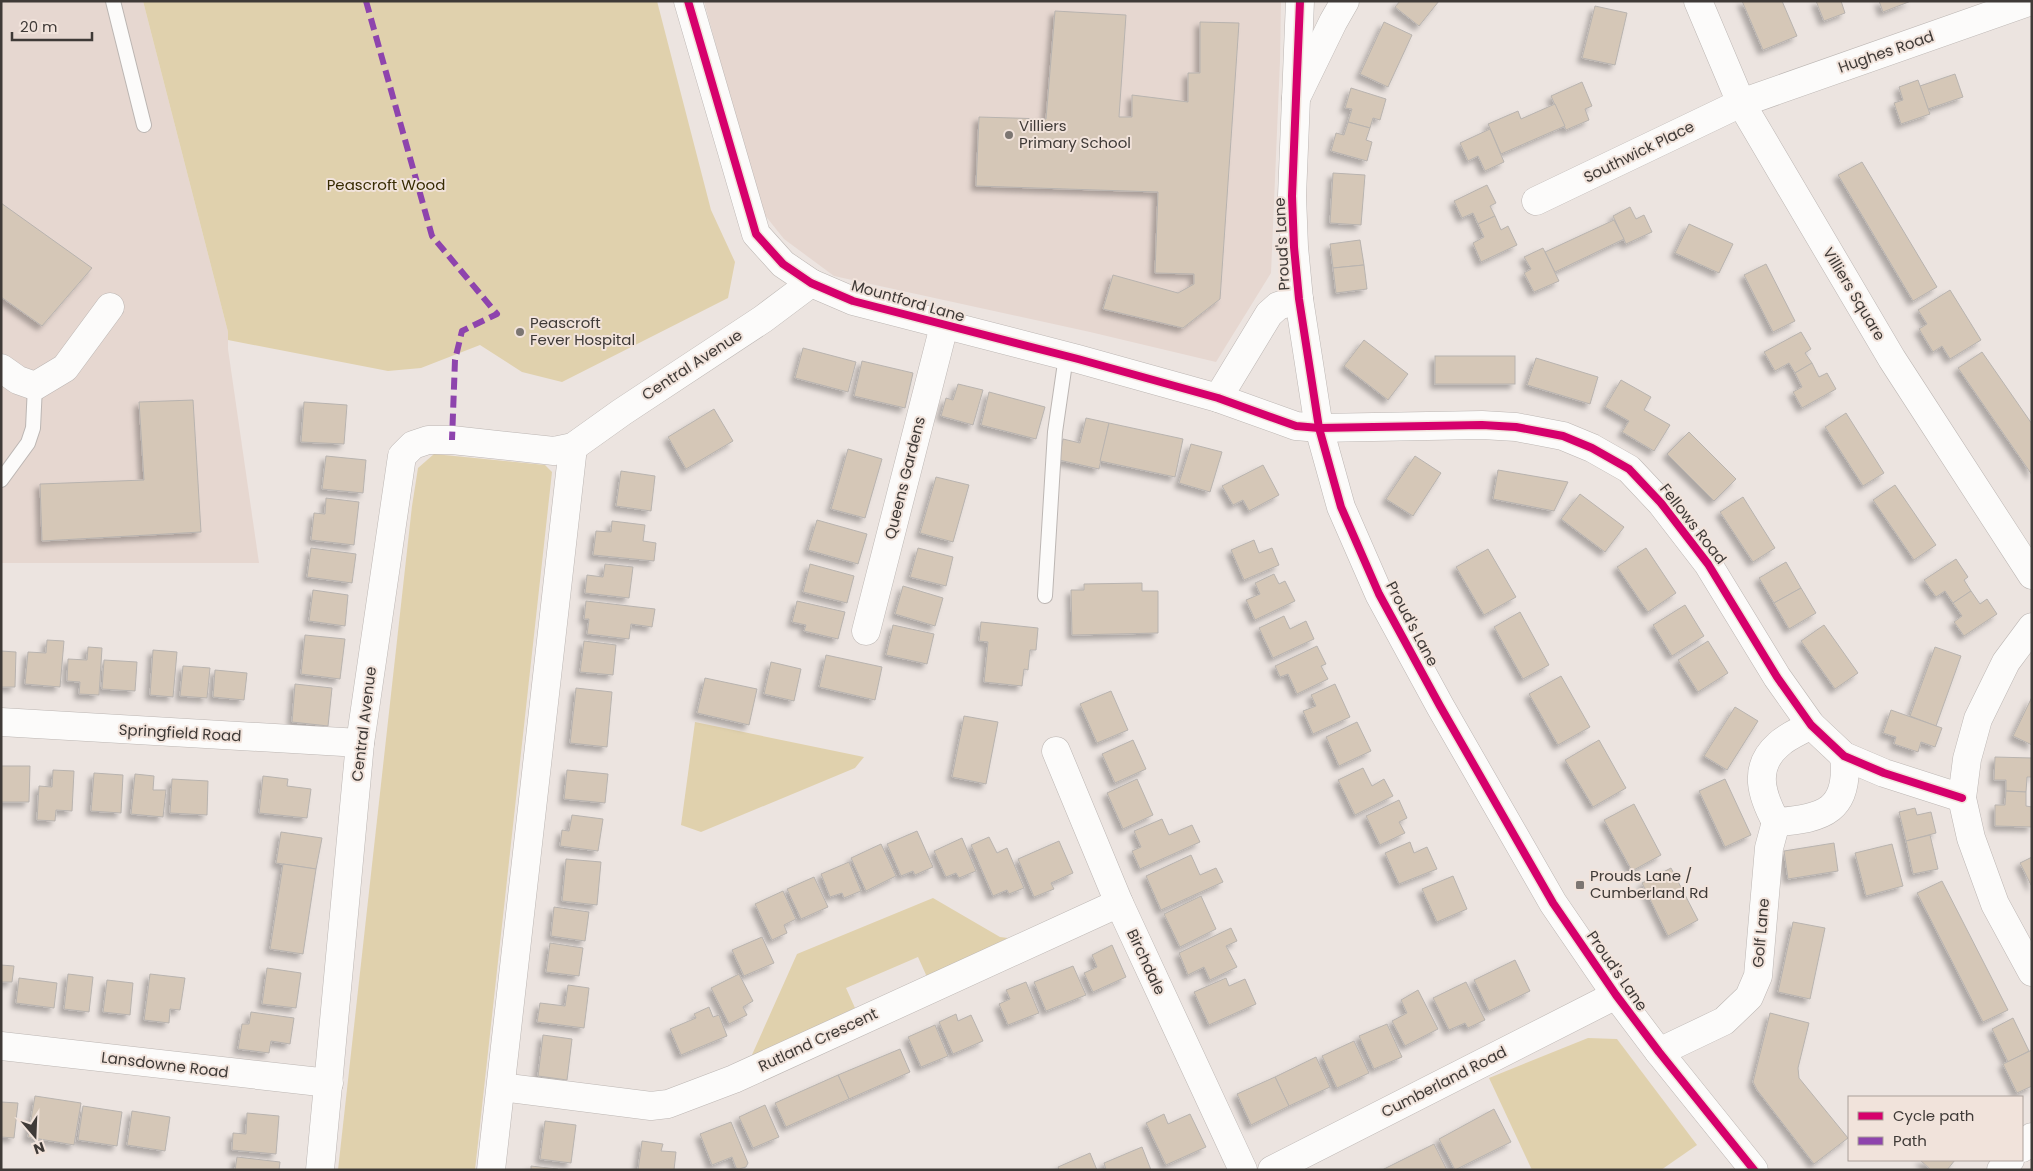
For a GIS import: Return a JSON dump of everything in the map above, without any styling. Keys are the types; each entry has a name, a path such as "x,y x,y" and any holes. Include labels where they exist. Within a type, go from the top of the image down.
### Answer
{"street":[{"name":"Mountford Lane","path":"688,1 756,234 782,264 811,283 853,301 1066,356 1218,398"},
{"name":"Proud's Lane","path":"1300,1 1292,196 1294,247 1299,299 1319,428 1342,507 1379,594 1440,706 1553,903 1616,995 1659,1052 1754,1170"},
{"path":"1296,98 1345,1"},
{"name":"Villiers Square","path":"1698,1 1741,103 1892,359 2032,575"},
{"name":"Hughes Road","path":"1741,103 2031,1"},
{"name":"Southwick Place","path":"1536,201 1741,103"},
{"name":"Central Avenue","path":"320,1170 360,743 402,456 413,445 428,440 452,440 554,451 573,447 622,412 763,319 811,283"},
{"path":"1218,398 1269,314 1278,306 1299,299"},
{"path":"1,368 18,380 35,386 65,368 110,307"},
{"name":"Queens Gardens","path":"866,631 944,326"},
{"name":"Fellows Road","path":"1218,398 1296,426 1319,428 1482,425 1516,427 1563,436 1592,448 1629,469 1661,503 1708,564 1777,677 1811,725 1844,756 1884,773 1962,798"},
{"path":"491,1170 573,447"},
{"path":"2032,626 2006,662 1978,719 1967,759 1962,798 1971,838 1995,904 2032,972"},
{"name":"Springfield Road","path":"1,722 360,743"},
{"path":"1811,725 1778,744 1768,756 1762,769 1762,786 1765,802 1776,822 1802,820 1824,812 1835,804 1841,796 1844,786 1846,772 1844,756"},
{"name":"Birchdale","path":"1056,751 1119,903 1243,1170"},
{"name":"Golf Lane","path":"1659,1052 1724,1021 1749,997 1758,976 1769,848 1776,822"},
{"name":"Rutland Crescent","path":"501,1087 652,1106 668,1104 743,1074 1119,903"},
{"name":"Cumberland Road","path":"1272,1170 1616,995"},
{"name":"Lansdowne Road","path":"1,1046 329,1084"},
{"path":"2023,1147 2032,1137"}],"lane":[{"path":"113,1 144,125"},
{"path":"1044,596 1055,432 1066,356"},
{"path":"1,480 28,443 33,428 35,386"}],"shaded area":[{"path":"1,1 143,1 228,332 228,349 259,563 1,563"},
{"name":"Villiers Primary School","path":"704,1 1281,1 1271,273 1216,362 1090,332 834,276 784,239 760,209"}],"green space":[{"name":"Peascroft Wood","path":"143,1 657,1 711,210 735,262 728,298 562,382 522,372 480,345 421,368 388,371 228,340 228,332"},
{"path":"434,454 545,465 552,472 475,1170 338,1170 412,506 418,468"},
{"path":"695,722 864,757 855,768 701,832 681,825"},
{"path":"933,898 1000,937 1008,938 927,977 918,957 846,988 855,1008 751,1057 797,954"},
{"path":"1588,1038 1617,1039 1697,1145 1661,1170 1532,1170 1489,1078"}],"building":[{"path":"1400,1 1439,1 1419,26 1395,7"},
{"path":"1742,1 1782,1 1797,36 1763,50"},
{"path":"1816,1 1841,1 1845,13 1824,21"},
{"path":"1879,1 1911,1 1883,12"},
{"path":"1595,6 1627,13 1615,65 1582,58"},
{"path":"1055,11 1126,15 1119,117 1132,117 1132,95 1188,102 1188,73 1200,73 1200,22 1239,23 1220,299 1183,328 1103,309 1113,275 1178,293 1194,284 1194,274 1155,273 1158,192 976,186 979,117 1046,119"},
{"path":"1384,22 1412,35 1388,87 1360,74"},
{"path":"1955,74 1963,97 1928,109 1920,86"},
{"path":"1918,80 1930,114 1901,124 1894,103 1903,100 1899,87"},
{"path":"1582,82 1592,106 1585,109 1589,120 1566,130 1551,96"},
{"path":"1351,88 1386,99 1380,120 1373,118 1370,128 1348,122 1352,109 1345,108"},
{"path":"1555,104 1565,126 1501,154 1488,124 1518,111 1521,119"},
{"path":"1348,122 1370,128 1366,140 1372,142 1367,161 1331,151 1336,133 1344,135"},
{"path":"1490,129 1504,162 1485,171 1478,156 1468,161 1460,143"},
{"path":"1862,162 1937,287 1913,301 1838,175"},
{"path":"1333,173 1365,175 1361,225 1330,223"},
{"path":"1487,185 1496,203 1490,206 1495,216 1478,224 1473,213 1462,218 1454,201"},
{"path":"1,203 92,268 42,326 1,297"},
{"path":"1630,207 1636,219 1644,215 1652,232 1626,244 1613,216"},
{"path":"1495,216 1501,230 1508,226 1517,245 1481,262 1473,243 1484,237 1478,224"},
{"path":"1614,220 1624,239 1555,272 1545,252"},
{"path":"1689,224 1733,244 1719,273 1675,253"},
{"path":"1360,240 1364,265 1333,268 1330,244"},
{"path":"1543,248 1559,281 1534,292 1524,273 1531,269 1524,257"},
{"path":"1766,264 1795,321 1773,332 1744,275"},
{"path":"1364,265 1367,289 1336,293 1333,268"},
{"path":"1950,290 1981,340 1950,359 1942,346 1933,352 1919,329 1927,324 1918,310"},
{"path":"1801,332 1811,349 1805,353 1812,363 1795,373 1789,363 1775,371 1764,352"},
{"path":"1364,340 1408,374 1388,400 1344,366"},
{"path":"803,348 856,362 848,392 795,378"},
{"path":"1982,352 2032,424 2032,475 1958,368"},
{"path":"1435,356 1515,356 1515,384 1435,384"},
{"path":"1536,358 1598,377 1590,404 1527,385"},
{"path":"862,361 913,373 905,408 854,396"},
{"path":"1812,363 1819,377 1827,373 1836,389 1802,408 1793,392 1802,387 1795,373"},
{"path":"1621,380 1651,397 1644,410 1670,425 1654,451 1622,432 1629,421 1605,407"},
{"path":"958,384 983,390 973,425 941,416 946,398 953,400"},
{"path":"989,392 1045,407 1036,439 981,425"},
{"path":"193,400 201,532 42,541 40,484 144,480 139,402"},
{"path":"304,402 347,405 344,444 301,442"},
{"path":"714,409 733,441 686,469 668,437"},
{"path":"1846,413 1884,473 1863,486 1825,427"},
{"path":"1086,418 1109,423 1099,469 1059,460 1063,439 1080,443"},
{"path":"1109,423 1183,439 1175,477 1100,461"},
{"path":"1689,432 1736,479 1714,501 1667,454"},
{"path":"1191,444 1222,452 1210,492 1179,483"},
{"path":"848,449 882,459 865,518 831,509"},
{"path":"326,456 366,460 363,493 322,489"},
{"path":"1415,456 1441,473 1413,516 1386,499"},
{"path":"1263,465 1279,495 1249,511 1243,500 1233,505 1222,486"},
{"path":"1498,470 1568,482 1554,511 1493,499"},
{"path":"621,471 655,476 651,511 616,506"},
{"path":"936,477 969,485 953,542 920,533"},
{"path":"1895,485 1936,545 1914,560 1873,500"},
{"path":"1580,494 1624,527 1605,552 1561,519"},
{"path":"1743,497 1775,548 1753,562 1720,512"},
{"path":"326,498 359,502 354,545 311,540 314,513 325,514"},
{"path":"817,520 867,534 858,564 808,550"},
{"path":"612,521 645,525 643,541 656,543 654,561 593,555 596,531 611,532"},
{"path":"1254,540 1259,553 1272,548 1279,565 1244,580 1231,550"},
{"path":"311,548 356,554 352,583 307,577"},
{"path":"918,548 953,557 946,586 910,577"},
{"path":"1646,548 1676,593 1648,612 1617,567"},
{"path":"1488,549 1516,597 1484,615 1456,567"},
{"path":"1956,559 1968,577 1964,580 1971,591 1953,603 1945,591 1936,597 1924,580"},
{"path":"1786,562 1801,588 1774,603 1759,578"},
{"path":"605,564 633,567 629,598 585,593 587,575 603,577"},
{"path":"810,564 854,576 847,603 803,592"},
{"path":"1274,574 1279,584 1285,581 1295,601 1255,620 1246,600 1260,594 1255,583"},
{"path":"1142,583 1142,591 1158,591 1158,633 1072,635 1071,590 1084,590 1084,584"},
{"path":"903,586 943,598 935,626 895,614"},
{"path":"1801,588 1816,613 1789,629 1774,603"},
{"path":"313,590 348,595 345,626 309,621"},
{"path":"1971,591 1980,604 1987,599 1997,614 1964,636 1954,622 1962,616 1953,603"},
{"path":"586,601 655,609 652,627 631,624 629,639 587,634 589,619 584,619"},
{"path":"797,601 845,612 838,639 804,631 806,625 792,622"},
{"path":"1685,605 1704,636 1672,656 1653,625"},
{"path":"1520,612 1549,665 1523,679 1494,627"},
{"path":"1284,616 1290,629 1306,621 1314,639 1273,658 1259,628"},
{"path":"981,622 1038,628 1036,650 1030,650 1028,670 1024,669 1022,686 984,682 988,642 979,641"},
{"path":"893,625 934,634 927,664 886,655"},
{"path":"1824,625 1858,673 1835,689 1801,641"},
{"path":"305,635 345,639 340,679 301,674"},
{"path":"47,640 64,641 60,687 25,684 28,652 46,653"},
{"path":"584,641 616,645 613,675 580,672"},
{"path":"1708,641 1728,673 1698,692 1678,660"},
{"path":"1317,646 1326,664 1321,666 1328,679 1297,694 1288,674 1280,677 1275,666"},
{"path":"88,647 102,648 99,695 79,694 80,682 67,681 68,659 87,660"},
{"path":"1935,647 1961,656 1936,726 1910,716"},
{"path":"153,650 177,652 173,697 150,695"},
{"path":"1,651 16,652 15,687 1,687"},
{"path":"826,655 882,667 875,700 819,687"},
{"path":"104,660 137,662 135,691 102,689"},
{"path":"771,662 801,669 794,701 764,694"},
{"path":"183,666 210,668 207,698 180,696"},
{"path":"215,670 247,673 244,700 213,697"},
{"path":"1561,676 1590,727 1558,745 1529,694"},
{"path":"705,678 757,689 749,725 697,713"},
{"path":"295,684 332,688 328,726 292,722"},
{"path":"1335,684 1350,717 1313,734 1303,711 1316,706 1311,695"},
{"path":"576,688 612,692 607,747 570,743"},
{"path":"1111,691 1128,730 1097,743 1080,704"},
{"path":"2032,697 2032,745 2013,736"},
{"path":"1735,707 1758,721 1727,770 1704,756"},
{"path":"1891,710 1942,728 1935,747 1921,742 1918,752 1894,744 1896,737 1883,733"},
{"path":"964,716 998,722 986,784 952,777"},
{"path":"1357,722 1371,751 1339,766 1326,737"},
{"path":"1133,740 1146,769 1115,783 1102,754"},
{"path":"1599,740 1626,788 1593,807 1565,760"},
{"path":"1995,757 2032,758 2032,777 2027,777 2026,792 2006,791 2006,780 1994,780"},
{"path":"1,766 30,766 29,802 1,802"},
{"path":"1363,768 1372,786 1384,779 1393,796 1355,815 1338,780"},
{"path":"53,770 74,771 72,811 56,810 55,821 37,820 39,786 52,787"},
{"path":"567,770 608,774 605,803 564,799"},
{"path":"94,773 123,775 121,813 91,811"},
{"path":"135,774 154,776 153,790 166,790 163,817 131,814"},
{"path":"263,776 288,779 287,786 311,789 307,818 259,813"},
{"path":"172,779 208,781 207,815 170,813"},
{"path":"1137,779 1153,815 1123,829 1107,793"},
{"path":"1725,779 1751,835 1725,847 1699,791"},
{"path":"2006,791 2026,792 2026,806 2032,807 2032,827 1995,826 1995,805 2005,805"},
{"path":"1399,800 1407,818 1399,822 1405,833 1380,845 1366,816"},
{"path":"1634,804 1661,855 1632,871 1604,820"},
{"path":"1915,808 1917,815 1931,812 1936,833 1906,841 1899,812"},
{"path":"572,815 603,819 598,851 560,846 562,830 569,831"},
{"path":"1162,819 1169,835 1192,825 1200,842 1140,869 1132,851 1141,847 1134,831"},
{"path":"917,831 933,867 915,875 913,871 901,876 887,844"},
{"path":"281,832 322,838 316,869 276,863"},
{"path":"1930,835 1938,869 1913,874 1906,841"},
{"path":"989,837 997,853 1007,848 1024,888 1009,894 1007,890 993,896 971,845"},
{"path":"962,838 976,871 959,878 956,873 946,877 934,851"},
{"path":"1059,841 1073,873 1051,883 1054,889 1034,897 1018,859"},
{"path":"1410,842 1414,853 1427,847 1437,869 1399,884 1385,853"},
{"path":"1834,843 1838,871 1788,879 1784,851"},
{"path":"881,844 896,876 866,891 851,858"},
{"path":"1892,844 1903,886 1866,896 1855,853"},
{"path":"1191,855 1200,875 1216,868 1223,882 1161,910 1146,876"},
{"path":"2032,857 2032,887 2020,863"},
{"path":"566,859 601,862 597,905 562,901"},
{"path":"849,862 861,891 844,898 842,893 830,897 821,874"},
{"path":"283,864 316,869 303,954 270,949"},
{"path":"1671,868 1698,920 1668,936 1642,883"},
{"path":"1453,876 1467,909 1437,922 1422,889"},
{"path":"814,877 828,907 801,919 787,889"},
{"path":"1942,881 2008,1010 1983,1022 1917,893"},
{"path":"783,891 796,919 784,925 787,933 772,940 755,904"},
{"path":"1201,896 1216,929 1180,947 1164,914"},
{"path":"554,907 589,912 585,941 551,936"},
{"path":"1793,922 1825,928 1810,999 1778,992"},
{"path":"1231,928 1237,941 1226,946 1237,967 1210,980 1204,967 1188,975 1179,953"},
{"path":"762,937 774,963 744,976 732,950"},
{"path":"550,943 583,948 579,976 546,972"},
{"path":"1112,945 1126,977 1093,992 1084,973 1097,967 1092,955"},
{"path":"1515,960 1530,991 1489,1011 1474,980"},
{"path":"1,965 14,966 12,982 1,982"},
{"path":"1073,966 1086,995 1046,1011 1034,982"},
{"path":"267,968 301,973 296,1008 262,1004"},
{"path":"68,974 93,977 89,1012 64,1009"},
{"path":"150,974 185,978 180,1010 170,1009 169,1023 144,1020"},
{"path":"739,974 753,1001 743,1007 747,1015 729,1024 711,988"},
{"path":"19,978 57,983 54,1008 16,1003"},
{"path":"1226,978 1229,986 1245,979 1256,1004 1209,1025 1194,992"},
{"path":"107,980 133,983 130,1015 103,1012"},
{"path":"1026,982 1039,1013 1008,1025 999,1004 1010,999 1006,990"},
{"path":"1466,982 1485,1020 1468,1028 1465,1023 1449,1030 1433,998"},
{"path":"568,985 589,988 584,1028 537,1022 540,1003 565,1006"},
{"path":"1418,990 1438,1029 1405,1046 1392,1021 1407,1013 1401,1000"},
{"path":"709,1007 713,1017 719,1015 727,1036 681,1055 670,1029 696,1018 694,1014"},
{"path":"251,1012 294,1018 290,1044 271,1041 269,1053 238,1049 242,1024 249,1024"},
{"path":"1770,1013 1809,1023 1798,1068 1799,1078 1848,1138 1814,1164 1757,1090 1753,1082"},
{"path":"956,1014 958,1021 971,1015 983,1041 953,1054 939,1022"},
{"path":"2013,1018 2029,1051 2008,1062 1992,1029"},
{"path":"1387,1024 1402,1057 1374,1069 1359,1036"},
{"path":"935,1025 948,1056 921,1067 908,1037"},
{"path":"543,1035 572,1039 567,1080 538,1076"},
{"path":"1354,1041 1369,1073 1337,1088 1322,1056"},
{"path":"900,1049 910,1072 849,1099 838,1075"},
{"path":"2032,1050 2032,1086 2017,1093 2003,1064"},
{"path":"1316,1057 1330,1087 1289,1106 1275,1077"},
{"path":"838,1075 849,1099 786,1127 775,1103"},
{"path":"1275,1077 1289,1106 1251,1125 1237,1094"},
{"path":"35,1096 81,1103 74,1145 28,1137"},
{"path":"1,1102 18,1103 14,1138 1,1137"},
{"path":"765,1105 779,1137 753,1148 739,1117"},
{"path":"83,1106 122,1112 117,1146 78,1140"},
{"path":"1494,1109 1511,1142 1455,1170 1439,1139"},
{"path":"132,1111 170,1117 165,1151 127,1145"},
{"path":"247,1113 279,1116 276,1154 232,1150 233,1133 246,1134"},
{"path":"1164,1114 1168,1124 1190,1114 1206,1147 1166,1165 1146,1123"},
{"path":"545,1121 576,1125 571,1163 540,1159"},
{"path":"731,1122 748,1163 746,1167 739,1169 736,1168 732,1157 712,1165 700,1134"},
{"path":"642,1141 663,1144 661,1151 676,1152 674,1170 638,1170"},
{"path":"1434,1144 1447,1170 1382,1170"},
{"path":"1142,1147 1151,1170 1106,1170 1104,1163"},
{"path":"1090,1153 1097,1170 1059,1170 1058,1167"},
{"path":"237,1157 280,1162 279,1170 235,1170"},
{"path":"1921,1161 1954,1161 1947,1170 1931,1170"},
{"path":"531,1166 558,1169 558,1170 531,1170"}],"marked path":[{"path":"366,1 432,236 497,314 462,331 455,360 452,440"}],"cycle path":[{"path":"688,1 756,234 783,264 811,283 853,301 1078,359 1218,398 1296,426 1319,428 1482,425 1516,427 1563,436 1592,448 1629,469 1661,503 1708,564 1777,677 1811,725 1844,756 1884,773 1962,798"},
{"path":"1300,1 1292,196 1294,247 1299,299 1319,428 1341,507 1379,594 1440,706 1553,903 1616,995 1659,1052 1754,1170"}],"place":[{"name":"Villiers Primary School","path":"1009,135"},
{"name":"Peascroft Fever Hospital","path":"520,332"},
{"name":"Prouds Lane / Cumberland Rd","path":"1580,885"}]}
